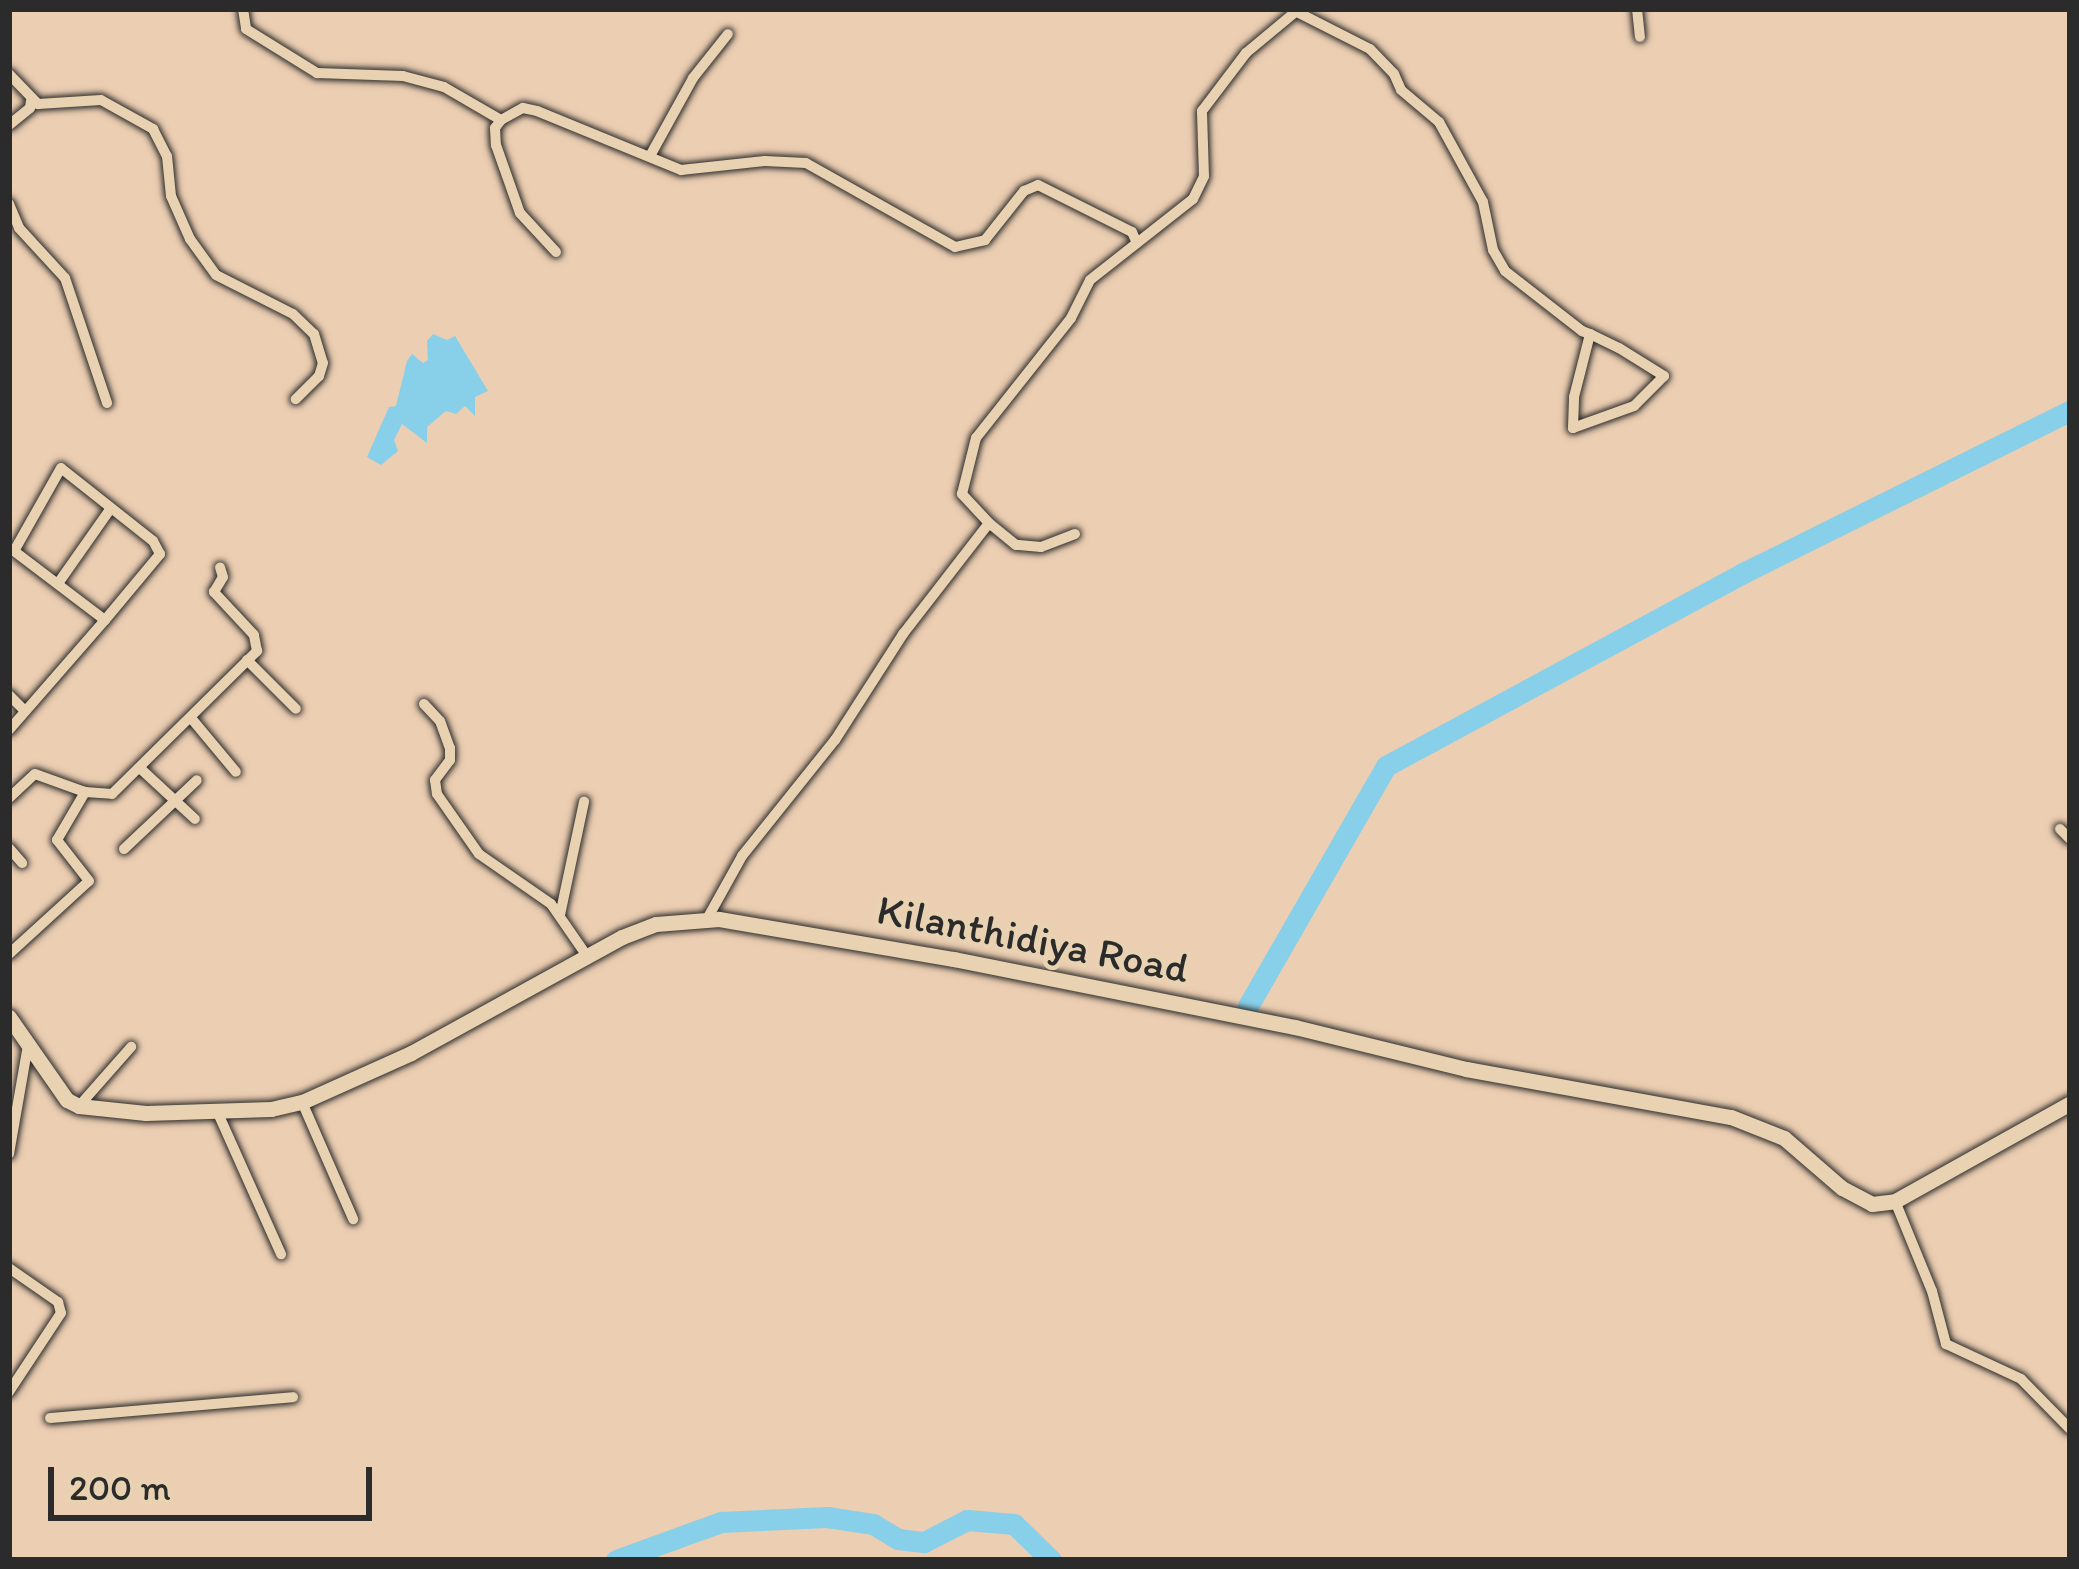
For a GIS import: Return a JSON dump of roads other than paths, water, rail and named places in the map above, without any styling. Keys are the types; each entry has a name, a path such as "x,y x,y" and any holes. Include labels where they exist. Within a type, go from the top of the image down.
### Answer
{"street":[{"path":"243,9 246,29 304,69 403,76 444,87 501,120"},
{"path":"1637,9 1640,38"},
{"path":"1075,534 1041,547 1016,545 989,523 962,494 976,439 1071,318 1090,280 1201,187 1202,111 1246,53 1298,10 1356,38 1383,59 1401,90 1439,122 1483,202 1493,250 1505,271 1590,334 1664,376 1634,406 1573,428 1574,398 1590,334"},
{"path":"650,156 693,78 728,34"},
{"path":"9,74 31,101"},
{"path":"9,125 31,101 101,100 153,129 167,156 171,196 180,218 216,275 293,314 314,334 323,363 319,376 296,399"},
{"path":"556,253 520,213 496,145 495,128 523,108 681,170 703,172 765,161 806,163 955,248 986,240 1024,191 1038,185 1132,232 1137,243"},
{"path":"9,204 20,228 65,278 107,404"},
{"path":"9,730 105,620 160,554 160,547 61,468 14,550 105,620"},
{"path":"59,582 112,508"},
{"path":"707,920 742,856 835,740 903,634 989,523"},
{"path":"9,798 35,774 85,792 112,794 142,770 248,661 259,644 214,592 223,577 220,567"},
{"path":"248,661 296,710"},
{"path":"9,695 25,711"},
{"path":"424,704 440,721 450,748 450,760 435,780 437,794 479,854 560,915 587,956"},
{"path":"191,718 236,772"},
{"path":"142,770 195,819"},
{"path":"124,849 197,780"},
{"path":"9,954 89,881 57,840 85,792"},
{"path":"560,915 584,802"},
{"path":"2060,829 2070,839"},
{"path":"9,848 22,862"},
{"name":"Kilanthidiya Road","path":"79,1106 146,1113 302,1102 411,1054 587,956 656,924 756,921 1294,1028 1443,1064 1731,1117 1784,1138 1858,1199 1895,1201"},
{"path":"9,1017 67,1100 79,1106 131,1047"},
{"path":"9,1154 28,1042"},
{"path":"302,1102 353,1219"},
{"path":"2070,1103 1895,1201 1931,1291 1946,1344 2021,1379 2070,1429"},
{"path":"217,1111 281,1254"},
{"path":"9,1268 58,1302 61,1313 9,1392"},
{"path":"50,1418 293,1397"}],"water":[{"path":"433,334 447,340 455,336 488,391 475,397 475,416 465,406 456,414 446,411 427,427 427,443 402,424 394,440 398,451 381,465 367,457 389,407 396,406 407,361 412,354 423,363 428,360 427,341"}],"waterway":[{"path":"1248,1006 1386,766 1743,573 2070,411"},
{"path":"616,1560 721,1522 827,1517 873,1524 898,1539 924,1542 967,1520 1014,1524 1051,1560"}]}
